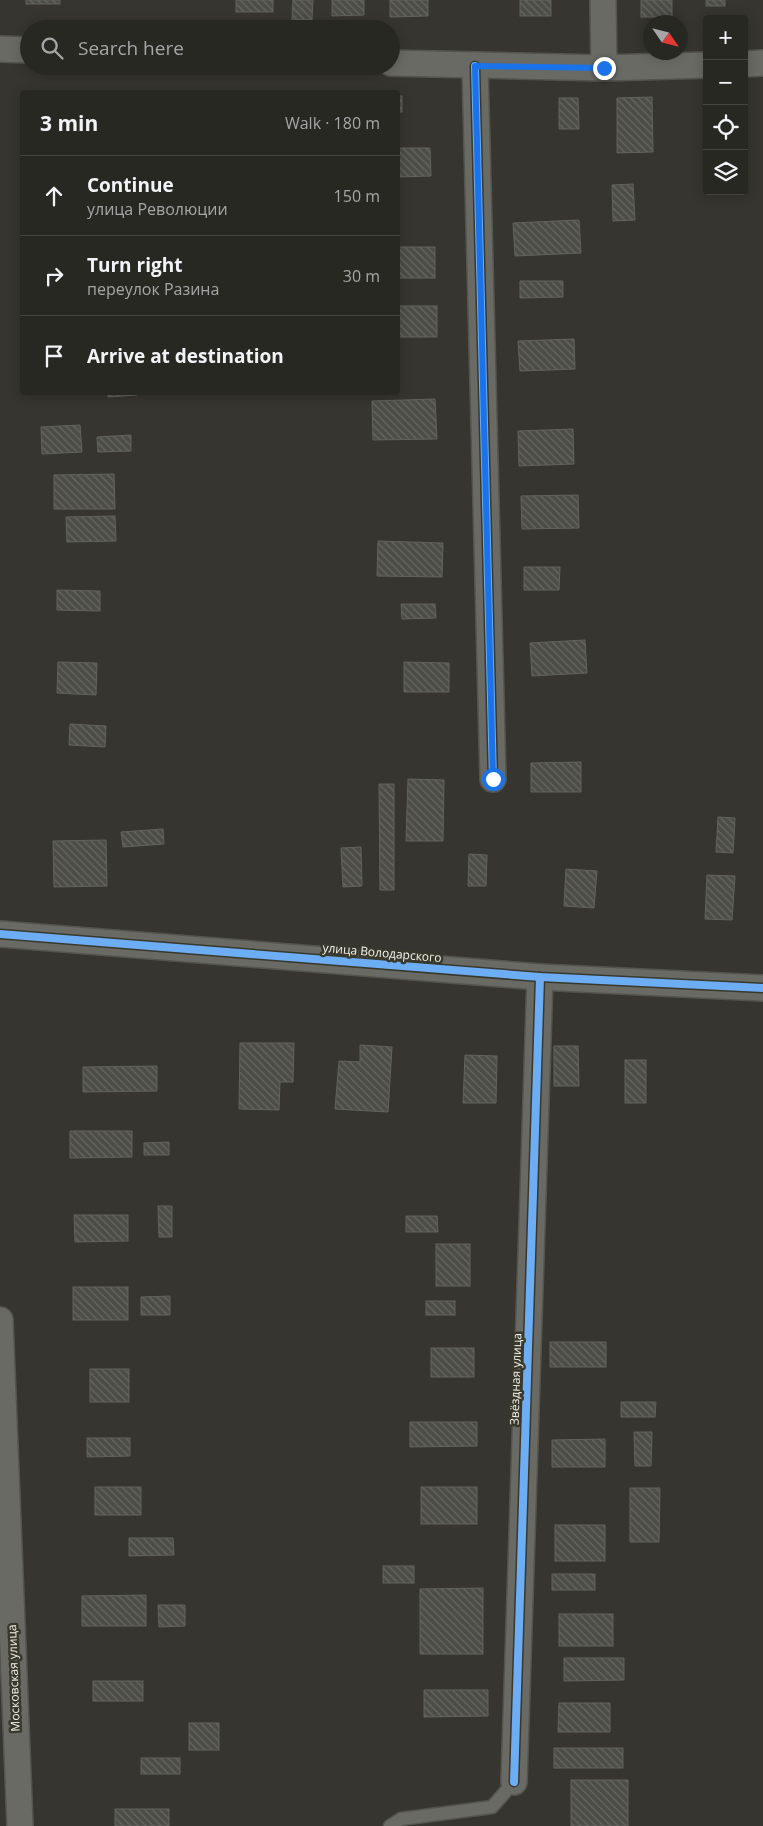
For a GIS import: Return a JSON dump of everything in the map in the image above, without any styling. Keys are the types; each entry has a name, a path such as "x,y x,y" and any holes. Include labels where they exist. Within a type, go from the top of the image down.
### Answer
{"street":[{"path":"602,0 604,68"},
{"path":"0,49 20,50"},
{"path":"400,63 604,68 703,65"},
{"path":"748,64 763,63"},
{"path":"475,66 493,779"},
{"name":"улица Володарского","path":"0,934 540,977 763,988"},
{"name":"Звёздная улица","path":"514,1782 540,977"},
{"name":"Московская улица","path":"0,1320 20,1826"}],"lane":[{"path":"390,1826 400,1819 492,1807 514,1782"}],"building":[{"path":"26,0 60,0 60,4 26,4"},
{"path":"236,0 273,0 273,12 236,12"},
{"path":"293,0 313,0 312,20 292,20"},
{"path":"332,0 364,0 364,15 332,16"},
{"path":"390,0 428,0 428,16 390,17"},
{"path":"520,0 551,0 551,16 520,16"},
{"path":"641,0 672,0 672,15 643,15 641,17"},
{"path":"706,0 725,0 725,6 706,6"},
{"path":"400,96 402,96 402,112 400,112"},
{"path":"652,97 653,152 617,153 617,98"},
{"path":"559,98 578,98 579,129 559,129"},
{"path":"400,148 430,148 431,176 400,177"},
{"path":"633,184 635,220 613,221 612,185"},
{"path":"579,220 581,253 515,256 513,223"},
{"path":"400,247 435,247 435,278 400,278"},
{"path":"520,281 563,281 563,297 520,298"},
{"path":"400,306 437,306 437,337 400,337"},
{"path":"574,339 575,369 520,371 518,341"},
{"path":"108,395 137,395 108,397"},
{"path":"435,399 437,439 373,440 372,401"},
{"path":"80,425 82,452 42,454 41,427"},
{"path":"573,429 574,464 519,466 518,431"},
{"path":"131,435 131,451 98,452 97,437"},
{"path":"114,474 115,509 54,509 54,475"},
{"path":"578,495 579,528 522,529 521,496"},
{"path":"115,516 116,541 67,542 66,517"},
{"path":"378,541 443,543 442,577 377,576"},
{"path":"524,567 560,567 559,590 524,590"},
{"path":"57,590 100,591 100,611 57,610"},
{"path":"401,604 435,604 436,618 402,619"},
{"path":"585,640 587,673 532,676 530,643"},
{"path":"58,662 97,663 96,695 57,693"},
{"path":"404,662 449,663 449,692 404,692"},
{"path":"70,724 106,726 105,747 69,745"},
{"path":"581,762 581,792 531,792 531,763"},
{"path":"408,779 444,780 443,841 406,841"},
{"path":"379,784 394,784 394,890 380,890"},
{"path":"718,817 735,818 733,853 716,852"},
{"path":"163,829 164,844 123,847 121,832"},
{"path":"106,840 107,886 54,887 53,841"},
{"path":"361,847 362,886 343,887 341,848"},
{"path":"469,854 487,855 486,886 468,886"},
{"path":"566,869 597,871 594,908 564,906"},
{"path":"707,875 735,876 732,920 705,919"},
{"path":"240,1043 294,1043 293,1082 280,1082 279,1110 239,1109"},
{"path":"360,1045 392,1047 388,1112 335,1109 339,1061 360,1062"},
{"path":"554,1046 578,1046 579,1086 554,1086"},
{"path":"465,1055 497,1056 496,1103 463,1103"},
{"path":"625,1060 646,1060 646,1103 625,1103"},
{"path":"157,1066 157,1091 83,1092 83,1067"},
{"path":"70,1131 132,1131 132,1157 70,1158"},
{"path":"169,1142 169,1155 144,1155 144,1143"},
{"path":"158,1206 172,1206 172,1237 159,1237"},
{"path":"74,1215 128,1215 128,1241 75,1242"},
{"path":"406,1216 437,1216 438,1232 406,1232"},
{"path":"436,1244 470,1244 470,1286 436,1286"},
{"path":"73,1287 128,1287 128,1320 73,1320"},
{"path":"170,1296 170,1315 141,1315 141,1297"},
{"path":"426,1301 455,1301 455,1315 426,1315"},
{"path":"550,1342 606,1342 606,1367 550,1367"},
{"path":"431,1348 474,1348 474,1377 431,1377"},
{"path":"90,1369 129,1369 129,1402 90,1402"},
{"path":"621,1402 656,1402 655,1417 621,1417"},
{"path":"410,1422 477,1422 477,1446 410,1447"},
{"path":"634,1432 652,1432 651,1466 635,1466"},
{"path":"87,1438 130,1438 130,1456 87,1457"},
{"path":"605,1439 605,1467 552,1467 552,1440"},
{"path":"95,1487 141,1487 141,1515 95,1515"},
{"path":"421,1487 477,1487 477,1524 421,1524"},
{"path":"630,1488 660,1488 659,1542 630,1542"},
{"path":"555,1525 605,1525 605,1561 555,1561"},
{"path":"129,1538 173,1538 174,1555 129,1556"},
{"path":"383,1566 414,1566 414,1583 383,1583"},
{"path":"552,1574 595,1574 595,1590 552,1590"},
{"path":"483,1588 483,1654 420,1654 420,1589"},
{"path":"146,1595 146,1626 82,1626 82,1596"},
{"path":"158,1605 185,1605 185,1626 159,1627"},
{"path":"559,1614 613,1614 613,1646 559,1646"},
{"path":"564,1658 624,1658 624,1680 564,1681"},
{"path":"93,1681 143,1681 143,1701 93,1701"},
{"path":"424,1690 488,1690 488,1716 424,1717"},
{"path":"559,1703 610,1703 610,1732 558,1732"},
{"path":"189,1723 219,1723 219,1750 189,1750"},
{"path":"554,1748 623,1748 623,1768 554,1768"},
{"path":"141,1758 180,1758 180,1774 141,1774"},
{"path":"571,1780 628,1780 628,1826 571,1826"},
{"path":"115,1809 169,1809 169,1826 115,1826"}],"cycle path":[{"path":"475,66 493,779"},
{"path":"0,934 540,977 763,988"},
{"path":"514,1782 540,977"}],"route":[{"path":"493,779 475,66 604,68"}]}
